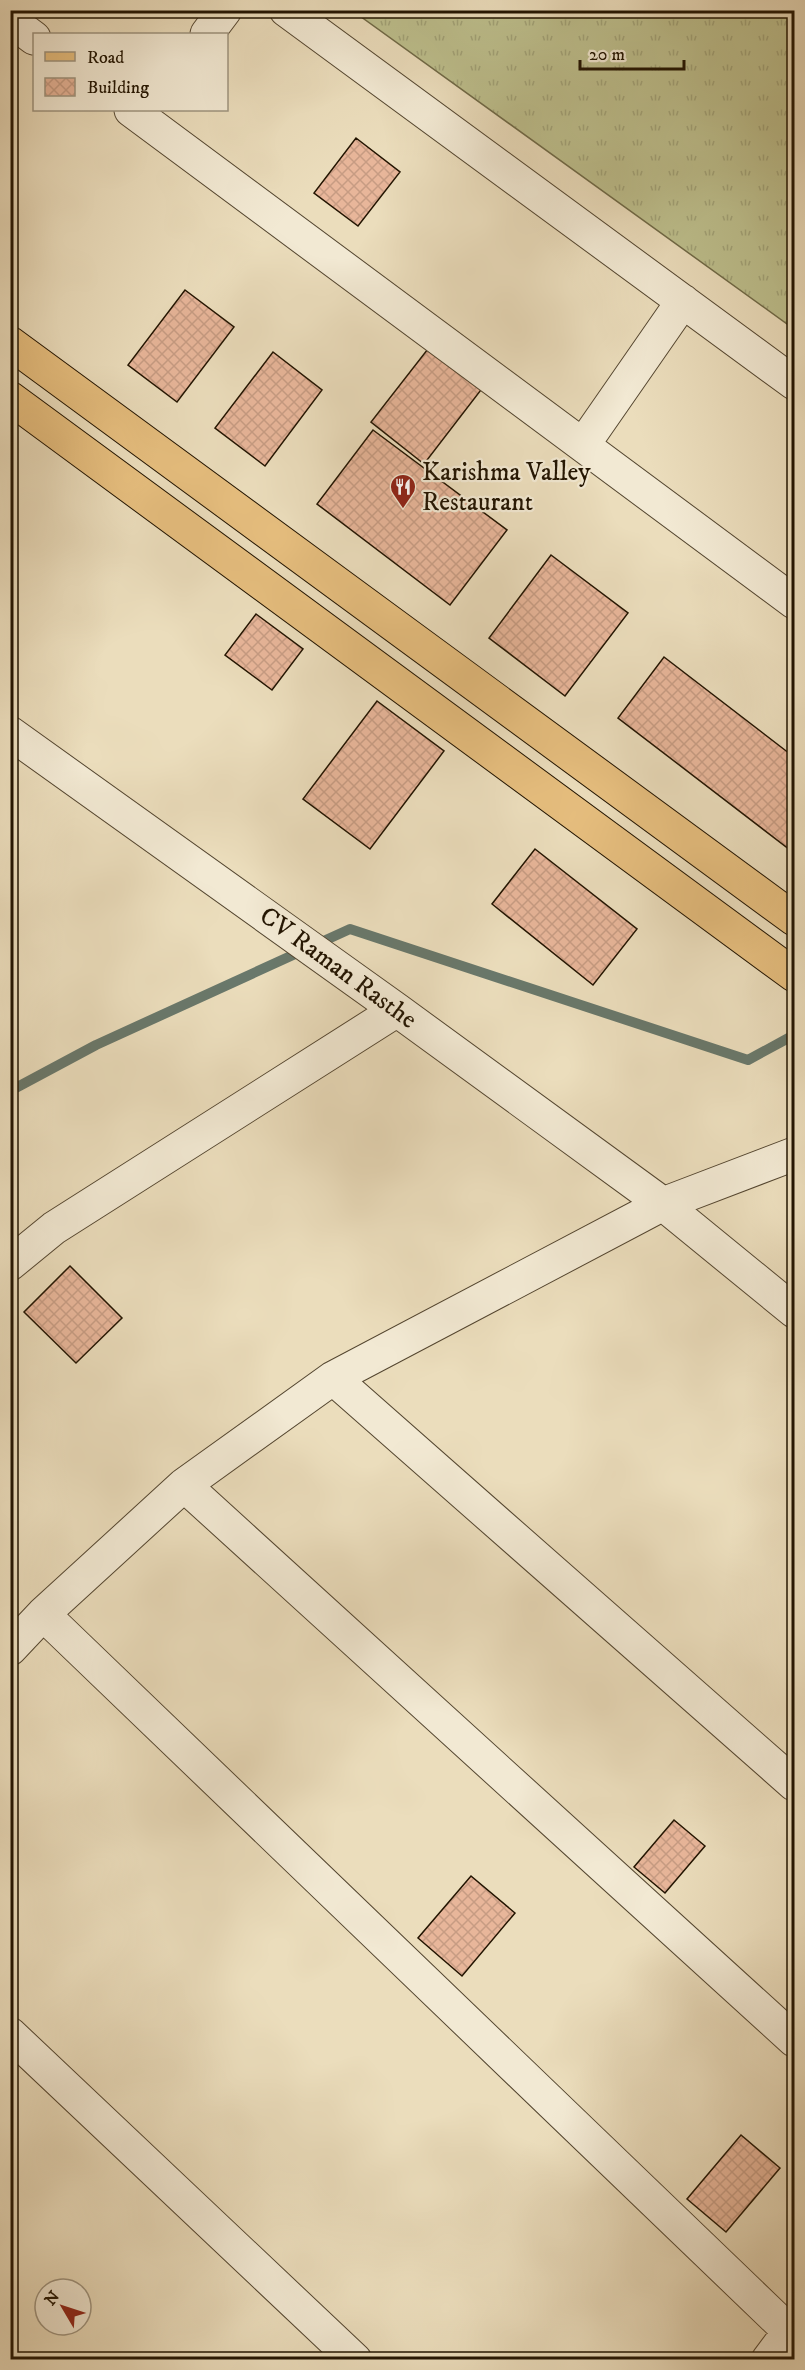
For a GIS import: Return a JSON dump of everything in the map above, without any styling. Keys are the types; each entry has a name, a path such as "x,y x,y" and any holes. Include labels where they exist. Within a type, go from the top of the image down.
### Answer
{"main road":[{"path":"10,343 795,919"},
{"path":"10,398 795,975"}],"street":[{"path":"208,33 225,10"},
{"path":"286,10 795,383"},
{"path":"10,20 33,37"},
{"path":"143,113 795,602"},
{"path":"583,445 683,301"},
{"name":"CV Raman Rasthe","path":"10,733 663,1204 795,1311"},
{"path":"10,1264 63,1222 397,1010"},
{"path":"10,1649 43,1614 184,1485 333,1378 663,1204 795,1154"},
{"path":"333,1378 795,1784"},
{"path":"184,1485 795,2040"},
{"path":"43,1614 792,2328 768,2360"},
{"path":"10,2034 355,2360"}],"green space":[{"path":"353,11 794,11 794,329"}],"building":[{"path":"356,138 400,172 358,226 314,193"},
{"path":"185,290 234,327 177,402 128,365"},
{"path":"431,345 484,386 424,464 371,422"},
{"path":"273,352 322,390 265,466 215,428"},
{"path":"373,430 507,530 450,605 317,504"},
{"path":"551,555 628,613 565,696 489,638"},
{"path":"256,614 303,649 272,690 225,655"},
{"path":"664,657 794,757 794,853 618,718"},
{"path":"377,701 444,751 370,849 303,799"},
{"path":"535,849 637,929 593,985 492,904"},
{"path":"70,1266 122,1318 76,1363 24,1312"},
{"path":"674,1820 705,1846 665,1893 634,1867"},
{"path":"471,1876 515,1913 462,1976 418,1938"},
{"path":"741,2135 780,2168 726,2232 687,2199"}],"waterway":[{"path":"10,1091 96,1045 350,929 748,1060 794,1035"}],"place":[{"name":"Karishma Valley Restaurant","path":"403,510"}]}
